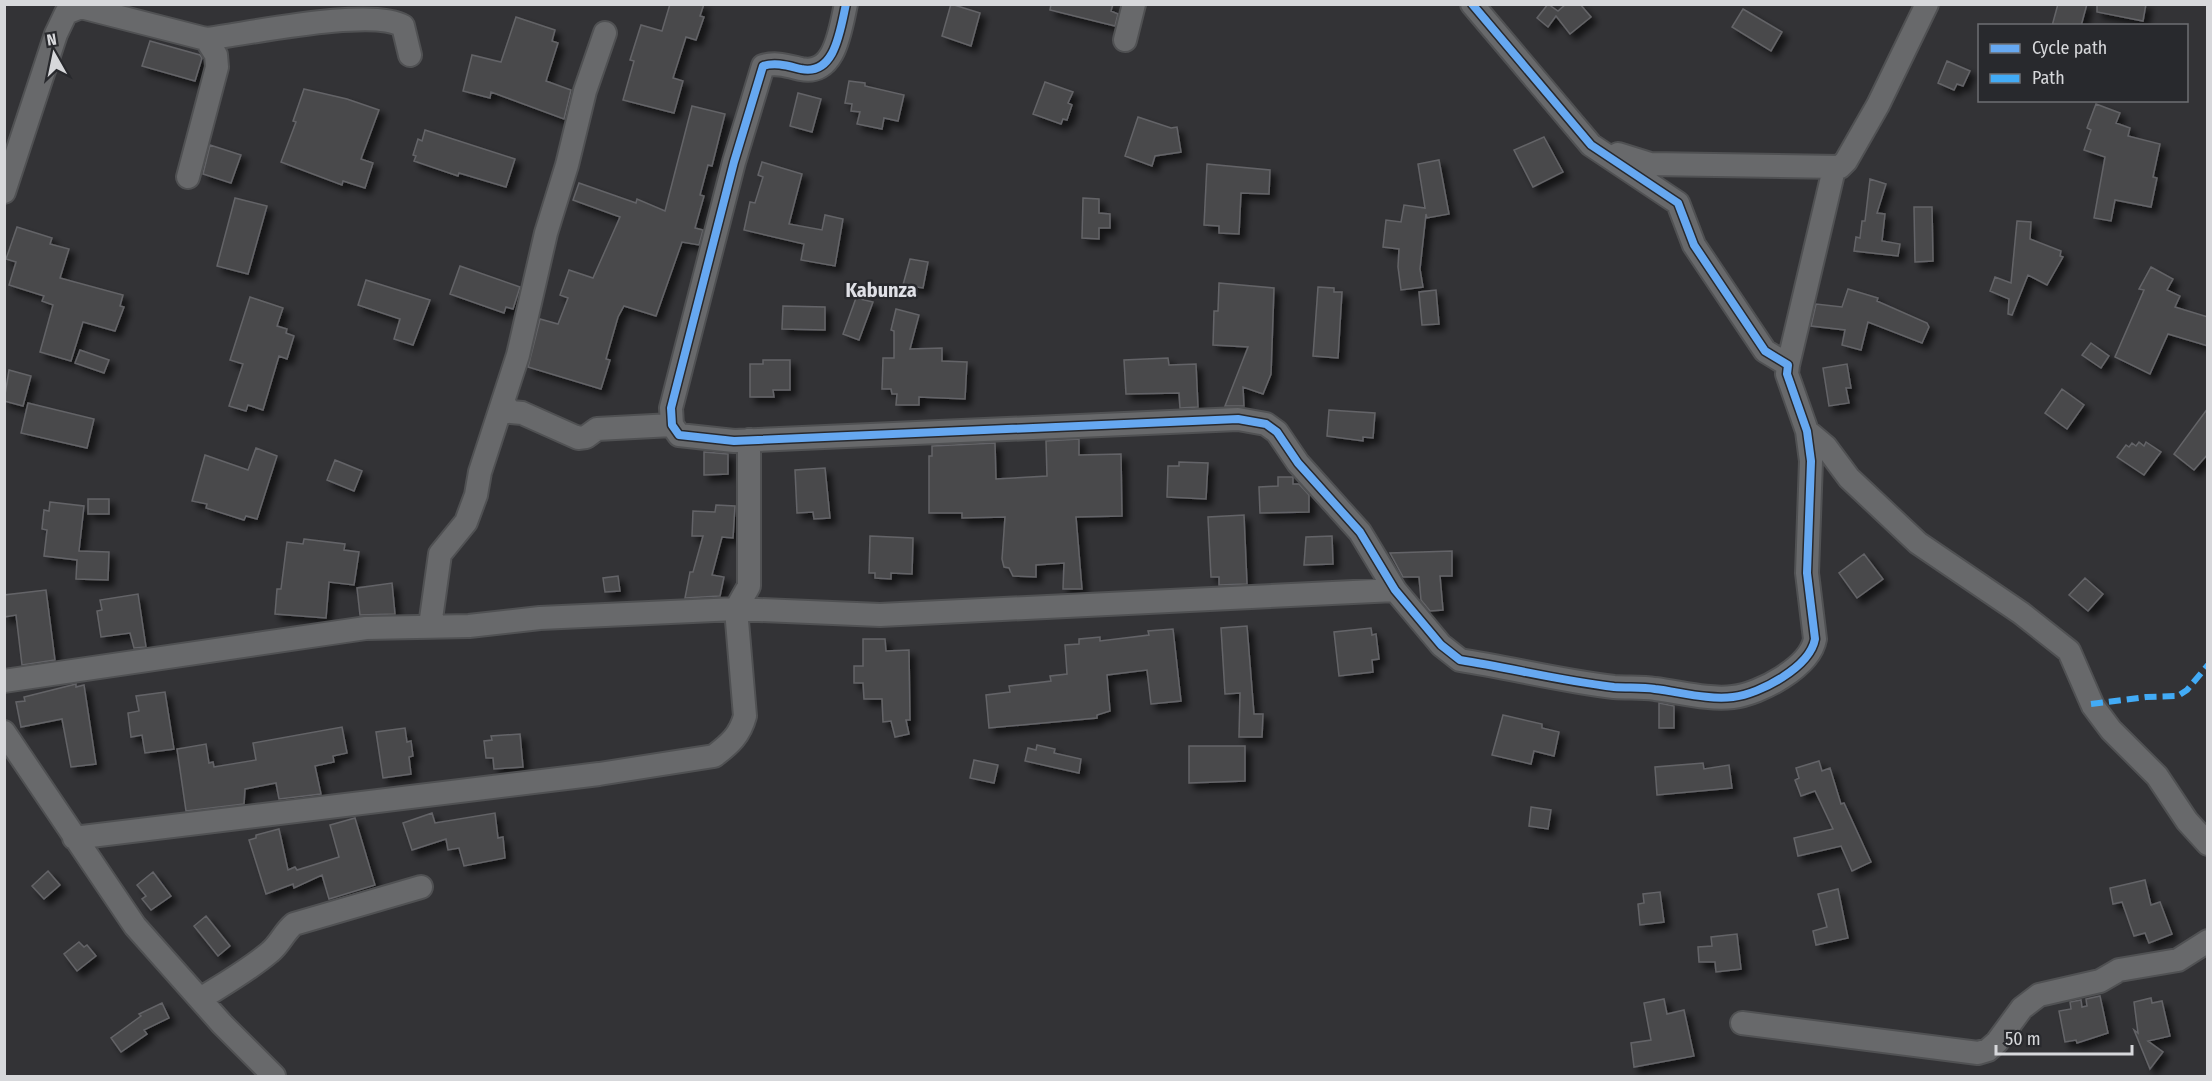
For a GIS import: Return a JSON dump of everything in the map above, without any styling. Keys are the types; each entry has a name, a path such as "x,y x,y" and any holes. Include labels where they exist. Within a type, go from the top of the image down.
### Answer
{"street":[{"path":"846,4 832,55 822,68 812,71 771,63 763,66 735,162 671,408 672,425 679,435 735,441 1238,419 1266,424 1276,432 1298,463 1360,532 1395,590 1442,645 1460,660 1614,687 1652,688 1719,698 1756,691 1780,679 1814,647 1807,573 1811,461 1807,431 1787,374 1834,169"},
{"path":"1125,40 1134,4"},
{"path":"1472,4 1591,145 1678,203 1694,245 1764,351 1788,365"},
{"path":"1591,145 1650,164 1834,169 1846,161 1878,105 1927,4"},
{"path":"4,192 56,34 66,13 81,7 206,39 361,19 395,21 404,26 410,55"},
{"path":"430,626 440,554 466,522 476,495 480,472 504,404 518,354 546,233 567,165 585,91 604,33"},
{"path":"188,177 217,67 216,55 206,39"},
{"path":"504,404 511,412 522,413 578,438 586,437 597,429 672,425"},
{"path":"1807,431 1826,447 1849,478 1918,543 2021,613 2069,651 2092,706 2111,730 2157,776 2187,821 2208,844"},
{"path":"74,838 587,776 714,756 729,745 741,731 745,716 736,609 749,586 749,440"},
{"path":"4,681 366,628 469,626 540,618 736,609 880,615 1395,590"},
{"path":"4,732 135,926 274,1077"},
{"path":"200,999 265,956 294,924 421,887"},
{"path":"1743,1023 1978,1053 1988,1050 1997,1042 2022,1008 2039,994 2100,981 2120,970 2178,960 2208,941"}],"building":[{"path":"670,4 704,4 700,16 704,17 696,40 686,37 673,78 683,81 674,113 623,100 634,61 630,60 641,25 662,31"},
{"path":"951,4 980,13 971,46 942,36"},
{"path":"1051,4 1113,4 1111,11 1118,14 1115,26 1050,10"},
{"path":"1548,4 1558,11 1566,4 1580,4 1591,17 1570,34 1556,16 1548,27 1537,18"},
{"path":"2058,4 2087,4 2082,24 2053,24"},
{"path":"2097,4 2146,4 2143,21 2097,12"},
{"path":"1743,9 1782,32 1771,51 1732,27"},
{"path":"516,17 555,30 552,41 558,43 546,81 571,90 564,119 491,92 490,98 463,91 472,55 501,62"},
{"path":"150,41 200,55 202,58 195,81 142,66"},
{"path":"1947,61 1970,71 1963,86 1957,84 1954,90 1938,83"},
{"path":"849,81 865,83 865,86 904,95 898,121 884,118 882,129 857,124 860,112 851,111 852,104 845,103"},
{"path":"1045,82 1073,92 1068,103 1072,105 1067,120 1063,119 1061,124 1033,114"},
{"path":"304,89 347,99 379,110 361,159 373,163 365,188 343,181 342,185 281,162 296,122 293,121"},
{"path":"798,93 821,99 812,132 790,126"},
{"path":"2096,104 2120,113 2116,123 2130,128 2128,136 2160,144 2153,177 2157,178 2151,207 2115,200 2111,221 2094,218 2105,157 2084,150 2091,130 2087,128"},
{"path":"692,106 725,114 712,166 708,165 700,195 704,196 695,228 703,230 699,245 682,242 656,316 624,306 618,317 606,359 610,360 601,389 528,367 540,319 558,324 568,298 560,295 569,270 593,278 620,217 573,200 579,183 636,203 637,199 665,211"},
{"path":"1138,117 1171,128 1177,127 1181,152 1155,156 1152,166 1125,156"},
{"path":"425,130 515,159 506,187 459,173 458,176 414,161 416,156 413,155 418,139 422,141"},
{"path":"1544,137 1563,172 1533,187 1514,150"},
{"path":"210,145 241,155 231,183 203,174"},
{"path":"1439,160 1449,214 1427,218 1426,214 1420,269 1423,287 1401,290 1398,267 1399,249 1383,247 1386,220 1401,222 1404,205 1425,208 1418,164"},
{"path":"762,162 802,174 789,224 822,230 825,215 843,219 835,266 801,260 804,244 744,230 750,202 755,203 763,177 758,175"},
{"path":"1207,164 1270,170 1269,194 1241,193 1239,234 1219,233 1219,226 1204,225"},
{"path":"1870,179 1886,184 1877,213 1885,214 1882,241 1900,244 1898,256 1854,251 1856,237 1860,238 1862,221 1865,221"},
{"path":"235,198 267,206 248,274 217,266"},
{"path":"1083,198 1099,199 1099,213 1110,214 1110,228 1099,228 1099,239 1082,238"},
{"path":"1914,207 1932,207 1933,261 1915,262"},
{"path":"2017,221 2031,222 2030,239 2061,251 2060,256 2063,257 2047,285 2028,275 2012,315 2008,314 2009,299 1990,291 1995,277 2011,283"},
{"path":"17,227 52,238 50,244 69,249 60,278 123,295 120,306 124,307 115,331 83,322 71,361 40,352 53,305 42,301 44,296 9,285 16,262 6,259"},
{"path":"910,259 928,262 923,288 903,285"},
{"path":"460,266 520,287 513,309 506,307 504,313 450,294"},
{"path":"2151,267 2173,279 2167,290 2180,296 2175,307 2208,317 2208,346 2168,334 2150,374 2115,357 2144,290 2139,289"},
{"path":"366,280 430,300 413,345 394,339 400,319 358,305"},
{"path":"1219,283 1274,288 1271,374 1263,394 1243,387 1244,406 1225,406 1248,347 1213,345 1214,311 1218,311"},
{"path":"1318,287 1334,288 1334,292 1342,292 1338,358 1313,356"},
{"path":"1848,289 1878,298 1877,301 1927,323 1929,327 1922,343 1868,322 1861,350 1842,345 1845,330 1811,326 1816,304 1842,307"},
{"path":"1436,290 1439,324 1422,325 1419,292"},
{"path":"250,297 283,308 277,326 287,329 286,333 294,336 287,359 279,356 263,410 248,405 246,411 229,406 243,364 230,360"},
{"path":"856,298 873,302 859,340 843,334"},
{"path":"783,306 825,307 825,330 782,329"},
{"path":"896,309 919,315 910,349 942,348 942,361 967,362 965,399 919,397 919,405 896,405 897,394 892,394 891,389 882,389 883,358 894,358 894,331 891,330"},
{"path":"2091,343 2109,356 2101,368 2082,355"},
{"path":"80,350 109,360 104,373 75,363"},
{"path":"1168,358 1169,365 1196,364 1198,407 1180,408 1179,393 1126,394 1124,360"},
{"path":"763,360 790,360 790,390 773,390 774,397 750,397 750,364 763,364"},
{"path":"1847,364 1851,388 1846,388 1849,403 1829,406 1823,368"},
{"path":"9,370 31,376 23,406 4,401"},
{"path":"2062,389 2084,405 2067,429 2045,413"},
{"path":"28,403 94,419 87,448 21,433"},
{"path":"2208,408 2208,454 2194,470 2174,454"},
{"path":"1329,410 1375,413 1373,438 1363,437 1363,441 1327,436"},
{"path":"1079,439 1079,455 1121,454 1122,516 1076,517 1082,589 1063,589 1064,563 1036,565 1036,577 1013,576 1009,568 1004,567 1002,559 1005,517 962,518 962,513 929,513 929,456 932,456 932,446 995,443 996,479 1047,476 1046,441"},
{"path":"2139,442 2144,446 2146,442 2161,452 2144,475 2117,457 2126,445 2129,447 2132,443 2136,446"},
{"path":"256,448 277,456 257,519 246,516 244,520 206,508 207,504 192,501 205,455 248,470"},
{"path":"704,452 728,454 728,474 704,475"},
{"path":"335,460 362,471 354,491 327,480"},
{"path":"1179,462 1208,463 1206,499 1167,497 1168,466 1179,466"},
{"path":"825,468 830,518 814,519 813,512 797,513 795,470"},
{"path":"1278,477 1293,477 1293,484 1299,484 1309,495 1309,512 1260,513 1259,487 1278,486"},
{"path":"88,499 109,499 109,514 88,514"},
{"path":"50,502 84,506 79,551 109,552 108,580 76,579 77,560 44,556 47,530 42,529 44,510 49,511"},
{"path":"716,505 735,506 733,538 722,537 712,575 724,577 720,596 685,598 690,572 693,572 703,536 692,536 693,511 715,512"},
{"path":"1244,515 1247,584 1219,585 1219,577 1211,577 1208,517"},
{"path":"870,536 913,538 912,574 891,573 891,579 875,578 875,573 869,573"},
{"path":"1332,536 1333,564 1304,565 1306,537"},
{"path":"304,539 345,544 344,550 359,552 354,585 329,582 326,618 275,614 277,589 281,589 287,542 303,544"},
{"path":"1452,551 1452,576 1440,576 1443,610 1430,611 1421,600 1419,577 1403,577 1390,553"},
{"path":"1864,554 1883,579 1857,598 1839,573"},
{"path":"618,576 620,591 605,592 603,578"},
{"path":"2085,578 2103,594 2088,611 2069,595"},
{"path":"392,583 395,614 360,615 357,588"},
{"path":"46,590 55,660 22,665 16,615 4,617 4,595"},
{"path":"138,594 146,647 134,648 130,633 101,637 97,611 102,610 100,600"},
{"path":"1247,626 1254,714 1263,714 1262,737 1239,737 1240,693 1225,694 1221,628"},
{"path":"1371,628 1372,635 1376,634 1379,659 1372,660 1373,672 1339,676 1334,632"},
{"path":"1173,629 1181,701 1151,704 1147,670 1107,675 1110,711 1097,715 1097,718 989,728 986,695 1010,692 1009,686 1051,681 1050,676 1067,674 1065,645 1079,644 1079,639 1100,637 1100,641 1149,635 1148,631"},
{"path":"863,639 885,639 886,651 909,650 910,720 906,720 909,734 895,737 891,721 883,722 882,699 864,699 863,683 854,683 854,666 863,666"},
{"path":"76,684 76,687 84,685 96,764 71,767 62,719 21,727 16,702 25,701 24,697"},
{"path":"165,692 174,749 145,753 142,735 131,737 128,713 139,711 136,696"},
{"path":"1659,703 1674,706 1674,728 1659,728"},
{"path":"1503,715 1542,724 1542,728 1559,732 1554,756 1534,751 1531,764 1492,755"},
{"path":"342,727 347,753 333,756 334,762 315,766 321,794 279,799 276,783 245,789 244,804 186,811 177,749 206,744 209,763 213,762 214,767 256,760 253,743"},
{"path":"405,728 407,742 411,741 413,756 409,757 411,774 383,778 376,732"},
{"path":"520,734 523,767 494,769 493,758 486,758 484,741 492,740 491,736"},
{"path":"1037,745 1055,749 1054,753 1081,759 1079,773 1025,761 1028,748 1036,750"},
{"path":"1189,746 1245,746 1245,781 1189,783"},
{"path":"974,760 998,765 994,783 970,778"},
{"path":"1819,761 1822,771 1830,768 1841,804 1844,803 1871,862 1852,871 1841,846 1798,856 1794,838 1833,829 1815,791 1801,796 1795,780 1799,778 1796,768"},
{"path":"1703,763 1704,769 1729,765 1732,788 1657,795 1655,767"},
{"path":"1531,807 1551,810 1548,829 1529,826"},
{"path":"432,813 435,823 495,813 498,838 503,837 505,858 464,866 459,848 448,850 446,839 412,850 403,823"},
{"path":"355,818 375,885 329,899 322,875 294,888 293,884 266,894 249,840 256,838 256,835 279,829 288,870 295,867 297,870 339,857 330,825"},
{"path":"48,871 60,885 44,899 32,886"},
{"path":"153,872 171,896 151,910 142,899 146,896 137,885"},
{"path":"2145,880 2151,905 2160,902 2172,934 2149,943 2145,933 2134,936 2122,902 2113,904 2110,888"},
{"path":"1838,889 1848,938 1816,945 1813,931 1827,927 1818,894"},
{"path":"1660,892 1664,922 1640,925 1638,904 1644,903 1643,894"},
{"path":"206,916 230,946 218,956 194,926"},
{"path":"1737,934 1741,969 1716,972 1715,962 1699,962 1698,947 1712,946 1711,937"},
{"path":"79,942 84,947 87,945 96,956 77,971 64,954"},
{"path":"2100,996 2108,1033 2077,1043 2076,1040 2065,1042 2059,1011 2071,1009 2070,1002 2081,1000 2082,1007 2087,1006 2086,999"},
{"path":"2151,998 2152,1003 2162,1001 2170,1036 2148,1041 2163,1052 2150,1069 2134,1030 2138,1033 2134,1002"},
{"path":"1664,999 1667,1014 1684,1010 1694,1056 1634,1067 1631,1043 1651,1040 1644,1003"},
{"path":"162,1003 169,1018 144,1030 147,1034 121,1052 111,1038 141,1016 139,1014"}],"marked path":[{"path":"2091,704 2146,697 2178,696 2187,690 2208,665"}],"cycle path":[{"path":"846,4 834,49 822,66 812,69 777,64 763,66 734,162 671,408 672,425 679,435 734,441 1238,419 1266,424 1277,432 1298,463 1360,532 1395,590 1441,645 1460,660 1614,687 1650,688 1704,697 1733,697 1756,691 1794,669 1804,659 1815,639 1807,573 1811,461 1807,431 1787,374 1788,365 1765,351 1694,245 1678,203 1591,145 1472,4"}],"district":[{"name":"Kabunza","path":"881,290"}]}
